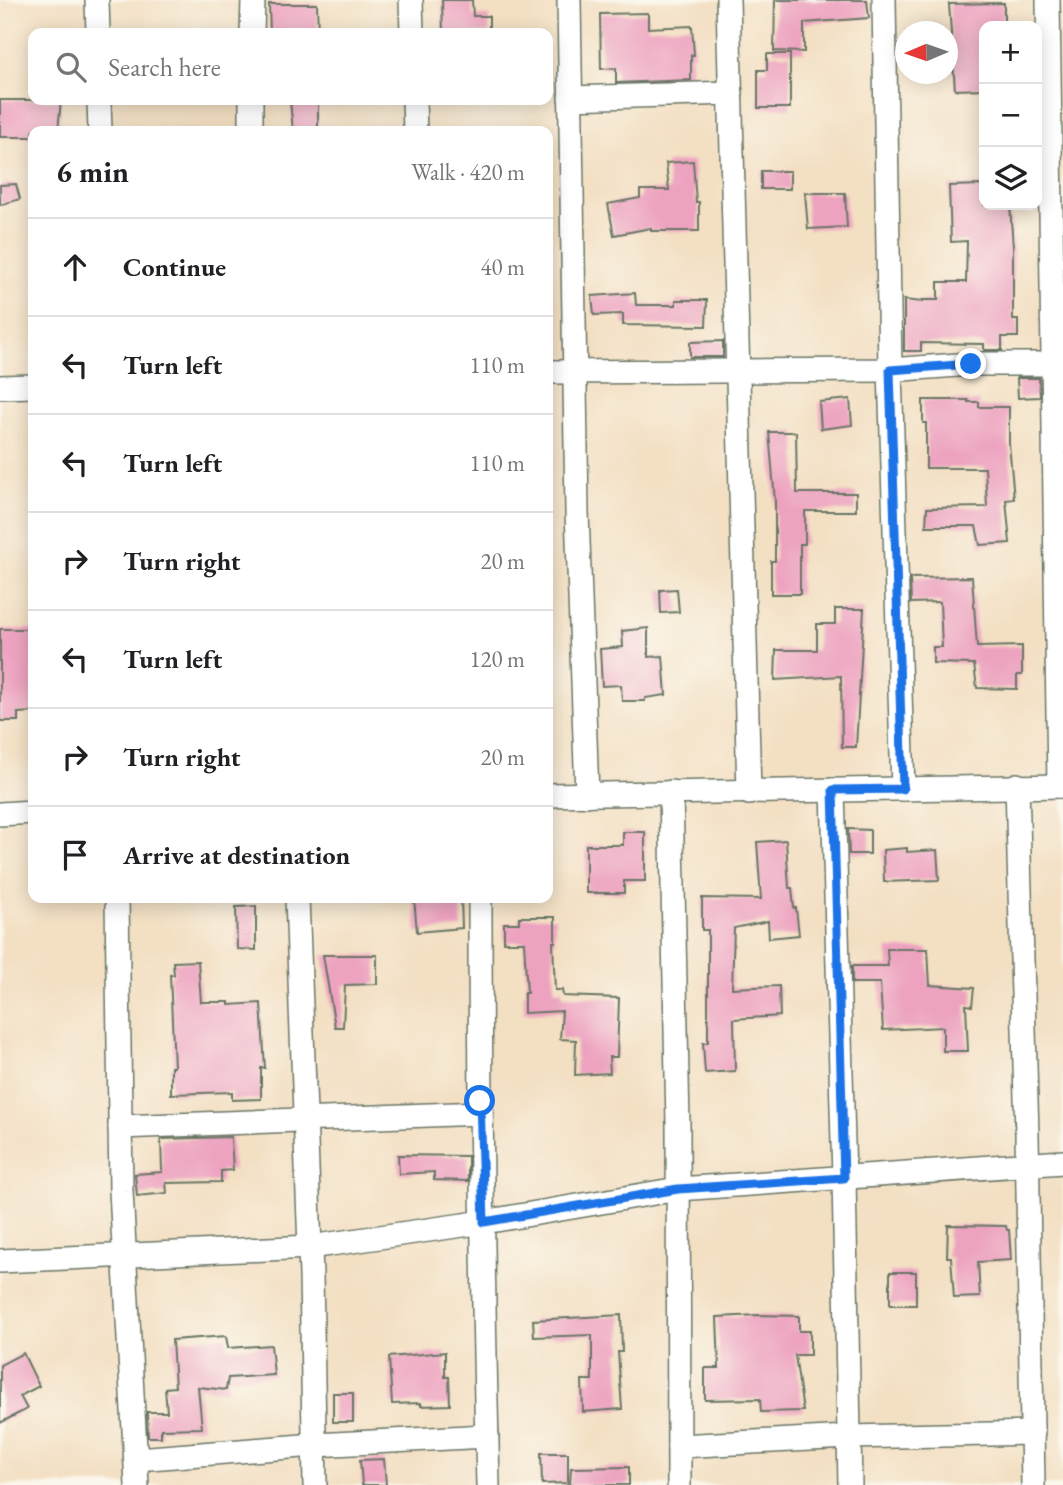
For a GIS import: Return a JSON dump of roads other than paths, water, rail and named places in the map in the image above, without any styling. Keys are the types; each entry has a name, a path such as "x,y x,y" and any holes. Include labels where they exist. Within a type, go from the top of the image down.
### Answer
{"street":[{"path":"97,0 97,28"},
{"path":"252,28 253,0"},
{"path":"411,0 412,28"},
{"path":"569,0 574,371 587,795"},
{"path":"728,0 750,793"},
{"path":"884,0 890,370 903,789"},
{"path":"553,795 1061,786 1058,364 1048,0"},
{"path":"570,98 731,93"},
{"path":"99,105 100,126"},
{"path":"251,105 251,126"},
{"path":"414,105 415,126"},
{"path":"553,372 890,370 971,364 1058,364"},
{"path":"0,387 28,386"},
{"path":"1017,785 1028,1164 1033,1485"},
{"path":"833,790 850,1485"},
{"path":"671,792 678,1189 678,1485"},
{"path":"0,814 28,812"},
{"path":"117,903 124,1254 137,1485"},
{"path":"297,903 310,1247 315,1485"},
{"path":"480,903 488,1485"},
{"path":"120,1127 481,1113"},
{"path":"0,1261 310,1247 484,1222 678,1189 1063,1162"},
{"path":"679,1446 848,1437 1032,1433"},
{"path":"137,1459 315,1445 487,1436"}]}
